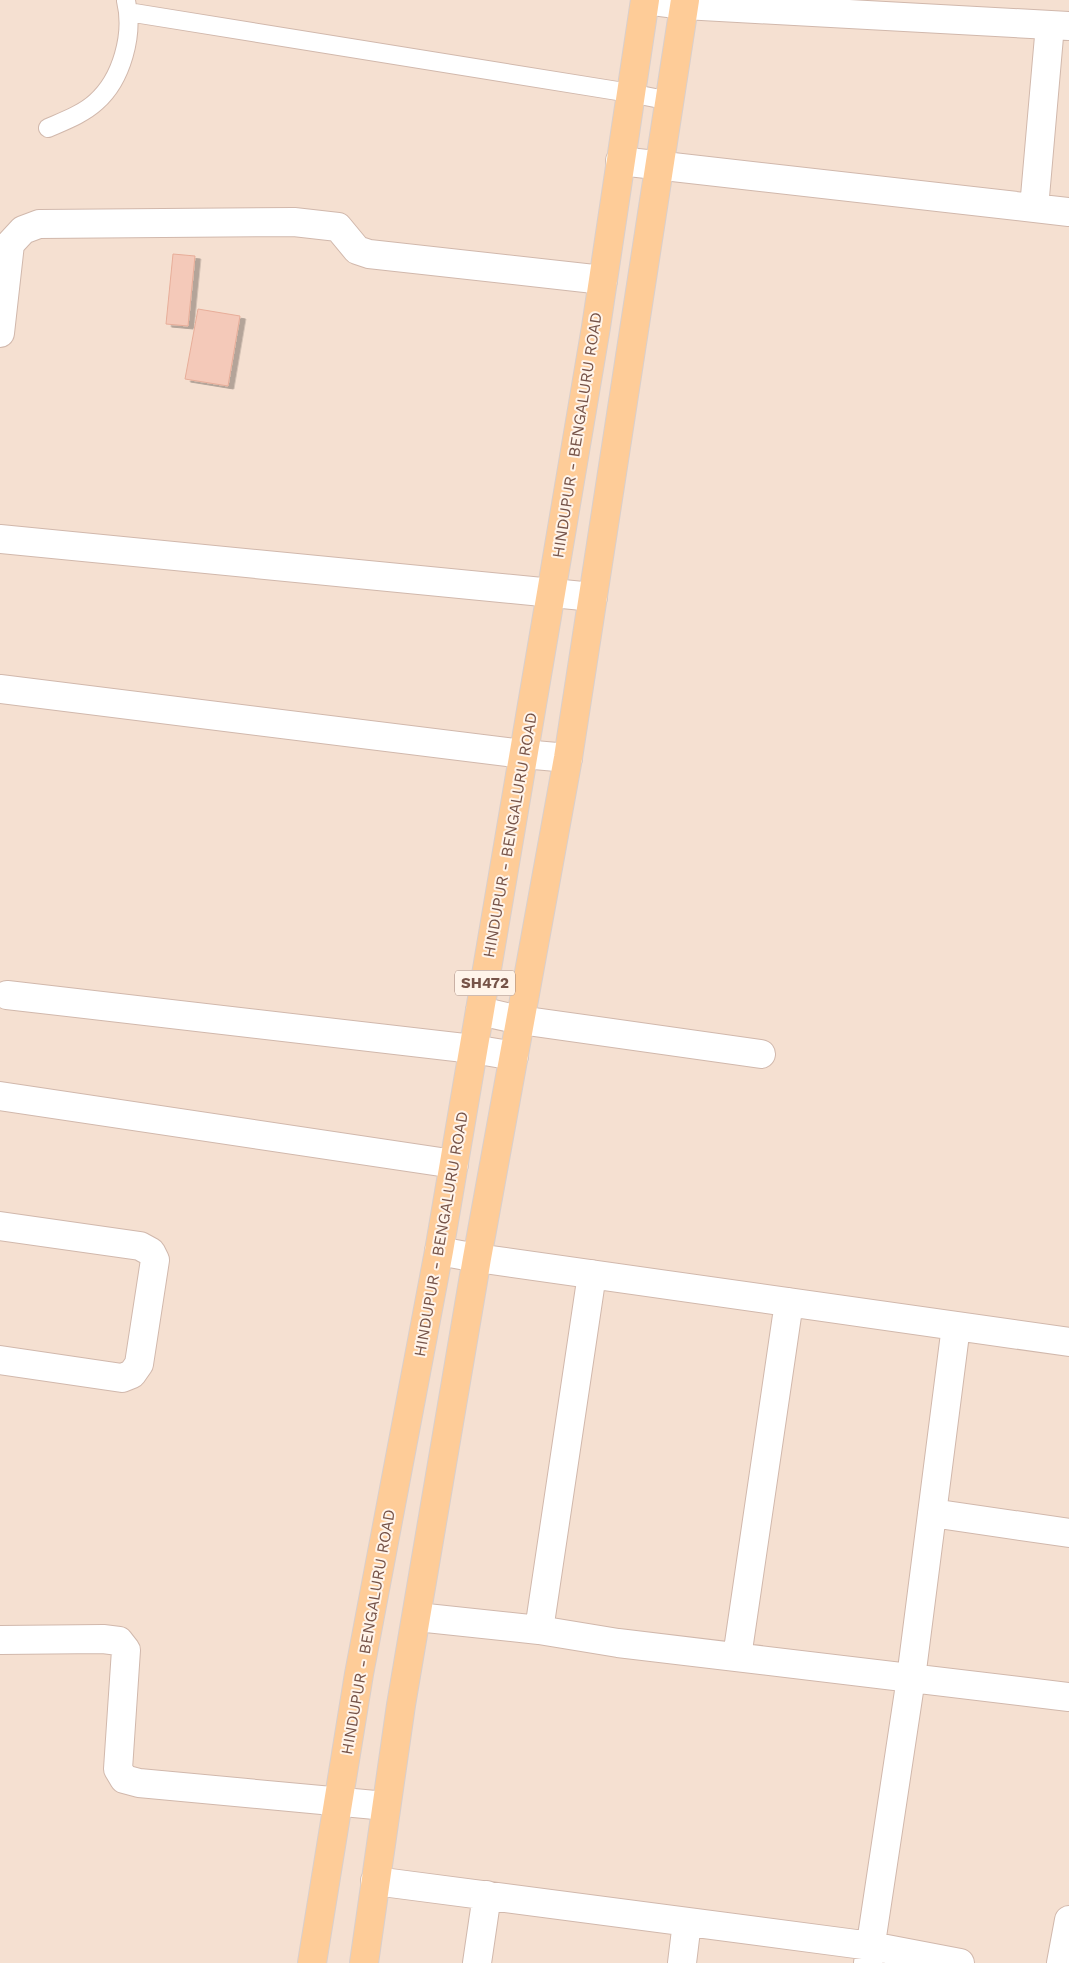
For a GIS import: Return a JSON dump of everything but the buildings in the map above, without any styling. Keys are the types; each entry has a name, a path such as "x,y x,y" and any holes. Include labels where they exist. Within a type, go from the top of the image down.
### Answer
{"main road":[{"name":"HINDUPUR - BENGALURU ROAD","path":"312,1963 361,1665 439,1251 551,593 603,280 645,0"},
{"name":"SH472","path":"364,1963 386,1806 477,1258 568,758 684,2"}],"street":[{"path":"645,0 1060,26 1034,208"},
{"path":"620,161 1069,212"},
{"path":"0,333 10,244 23,230 39,224 294,222 338,227 357,250 369,254 603,280"},
{"path":"0,539 593,597"},
{"path":"0,689 568,758"},
{"path":"7,995 473,1049 514,1056"},
{"path":"480,1010 520,1020 761,1054"},
{"path":"0,1096 454,1164"},
{"path":"0,1226 140,1246 151,1252 155,1260 138,1364 132,1374 122,1378 0,1360"},
{"path":"439,1251 1069,1342"},
{"path":"540,1630 592,1274"},
{"path":"737,1657 788,1302"},
{"path":"869,1954 911,1678 956,1326"},
{"path":"932,1513 1069,1533"},
{"path":"417,1617 540,1630 618,1643 1069,1698"},
{"path":"0,1640 103,1639 119,1641 126,1650 118,1769 124,1779 139,1783 386,1806"},
{"path":"375,1881 688,1922 869,1954 960,1963"},
{"path":"477,1963 487,1895"},
{"path":"1061,1963 1069,1920"},
{"path":"682,1963 688,1922"}],"lane":[{"path":"48,128 73,117 96,103 114,80 123,55 128,30 127,6 670,101"}],"shaded area":[{"path":"0,0 1069,0 1069,1963 0,1963"}]}
